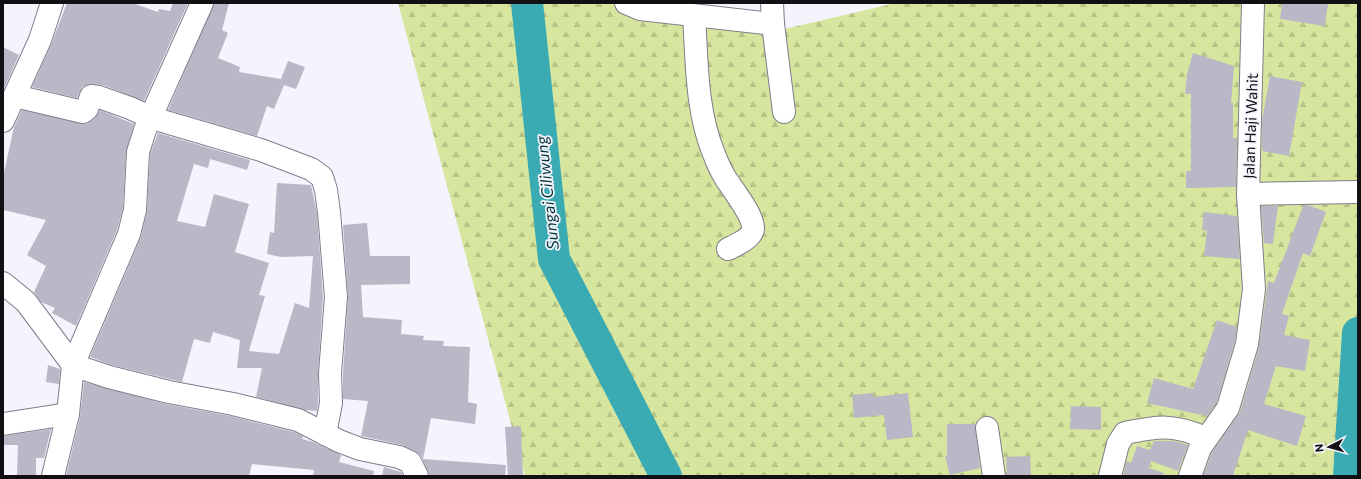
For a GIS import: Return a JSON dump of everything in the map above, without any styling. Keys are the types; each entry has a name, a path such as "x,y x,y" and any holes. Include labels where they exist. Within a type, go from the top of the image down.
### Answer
{"street":[{"path":"3,121 40,40 52,3"},
{"path":"53,476 68,414 73,365 129,234 135,210 138,152 202,3"},
{"path":"626,3 640,9 694,16 773,13 784,112"},
{"name":"Jalan Haji Wahit","path":"1253,3 1248,194 1355,192"},
{"path":"694,16 700,94 704,121 713,152 725,178 742,201 752,223 753,229 751,235 728,249"},
{"path":"15,96 83,112 86,111 91,96 94,96 130,108 152,118 261,150 311,169 322,178 326,190 329,212 336,297 330,373 331,403 326,434"},
{"path":"1190,476 1200,448 1228,408 1247,344 1254,289 1248,194"},
{"path":"3,284 26,302 73,365 109,377 168,392 233,404 298,420 339,441 360,449 399,457 410,462 417,476"},
{"path":"3,424 68,414"},
{"path":"1110,476 1118,444 1125,433 1156,427 1170,427 1186,430 1206,438"},
{"path":"987,428 994,476"}],"green space":[{"path":"398,3 605,3 776,31 896,3 1358,3 1358,476 525,476"}],"building":[{"path":"67,3 132,3 158,12 159,9 170,11 173,3 188,3 144,101 103,85 93,84 82,87 77,98 32,87 51,45"},
{"path":"214,3 229,3 222,30 228,33 218,58 240,67 239,72 281,79 288,61 305,67 296,89 284,85 274,109 267,106 257,136 168,110"},
{"path":"1282,3 1328,3 1325,26 1280,19"},
{"path":"3,47 19,55 3,91"},
{"path":"1193,53 1234,66 1231,103 1233,103 1233,138 1237,138 1236,187 1186,188 1186,171 1191,171 1191,94 1185,94 1187,74"},
{"path":"1270,76 1302,82 1289,156 1262,151 1262,121"},
{"path":"22,110 85,124 94,119 100,110 134,124 126,151 123,208 117,230 76,326 52,313 55,308 41,302 34,292 46,266 27,255 46,220 3,210 3,177 14,127"},
{"path":"158,133 250,160 247,170 210,159 208,168 194,164 177,221 205,227 214,194 249,204 235,252 269,263 259,295 265,296 249,351 279,354 295,303 309,308 313,256 281,257 267,254 270,232 274,233 277,183 311,185 317,213 323,297 317,411 305,410 256,397 262,368 237,368 240,340 213,332 210,343 194,339 182,382 112,365 90,357 141,237 147,211 150,154"},
{"path":"1308,205 1326,212 1310,256 1303,253 1282,314 1289,316 1284,335 1310,340 1305,371 1276,366 1264,404 1306,416 1297,446 1248,430 1233,476 1203,476 1211,454 1240,412 1259,347 1268,281 1274,283 1303,206"},
{"path":"1261,206 1278,206 1273,244 1264,243"},
{"path":"1204,212 1237,216 1240,259 1204,256 1207,231 1202,230"},
{"path":"367,223 370,256 410,256 410,284 361,285 363,317 402,320 401,334 424,336 423,340 444,341 443,346 470,347 468,402 477,404 475,424 431,418 423,459 506,465 505,476 429,476 421,456 415,451 402,445 361,436 368,401 343,399 343,373 348,298 343,225"},
{"path":"1217,320 1237,327 1235,341 1217,402 1207,416 1147,403 1154,378 1193,389"},
{"path":"48,365 60,369 59,384 46,382"},
{"path":"84,382 166,404 230,416 294,432 303,436 302,439 313,442 341,455 339,462 374,471 373,476 313,476 314,470 252,464 249,476 66,476 80,417"},
{"path":"873,393 873,397 908,393 913,437 887,440 884,415 854,418 852,395"},
{"path":"1071,406 1101,407 1101,430 1070,429"},
{"path":"947,424 975,424 980,468 950,475 945,456 947,456"},
{"path":"521,426 523,476 508,476 505,427"},
{"path":"51,429 44,458 36,458 36,475 17,475 18,445 3,445 3,436"},
{"path":"1154,441 1173,441 1188,445 1178,471 1151,461 1149,468 1164,473 1163,476 1123,476 1127,461 1131,463 1137,446 1150,450"},
{"path":"1030,456 1031,476 1007,476 1006,457"},
{"path":"384,467 401,472 403,476 382,476"}],"waterway":[{"name":"Sungai Ciliwung","path":"527,3 554,259 666,476"},
{"name":"Sungai Ciliwung","path":"1349,476 1358,333"}]}
